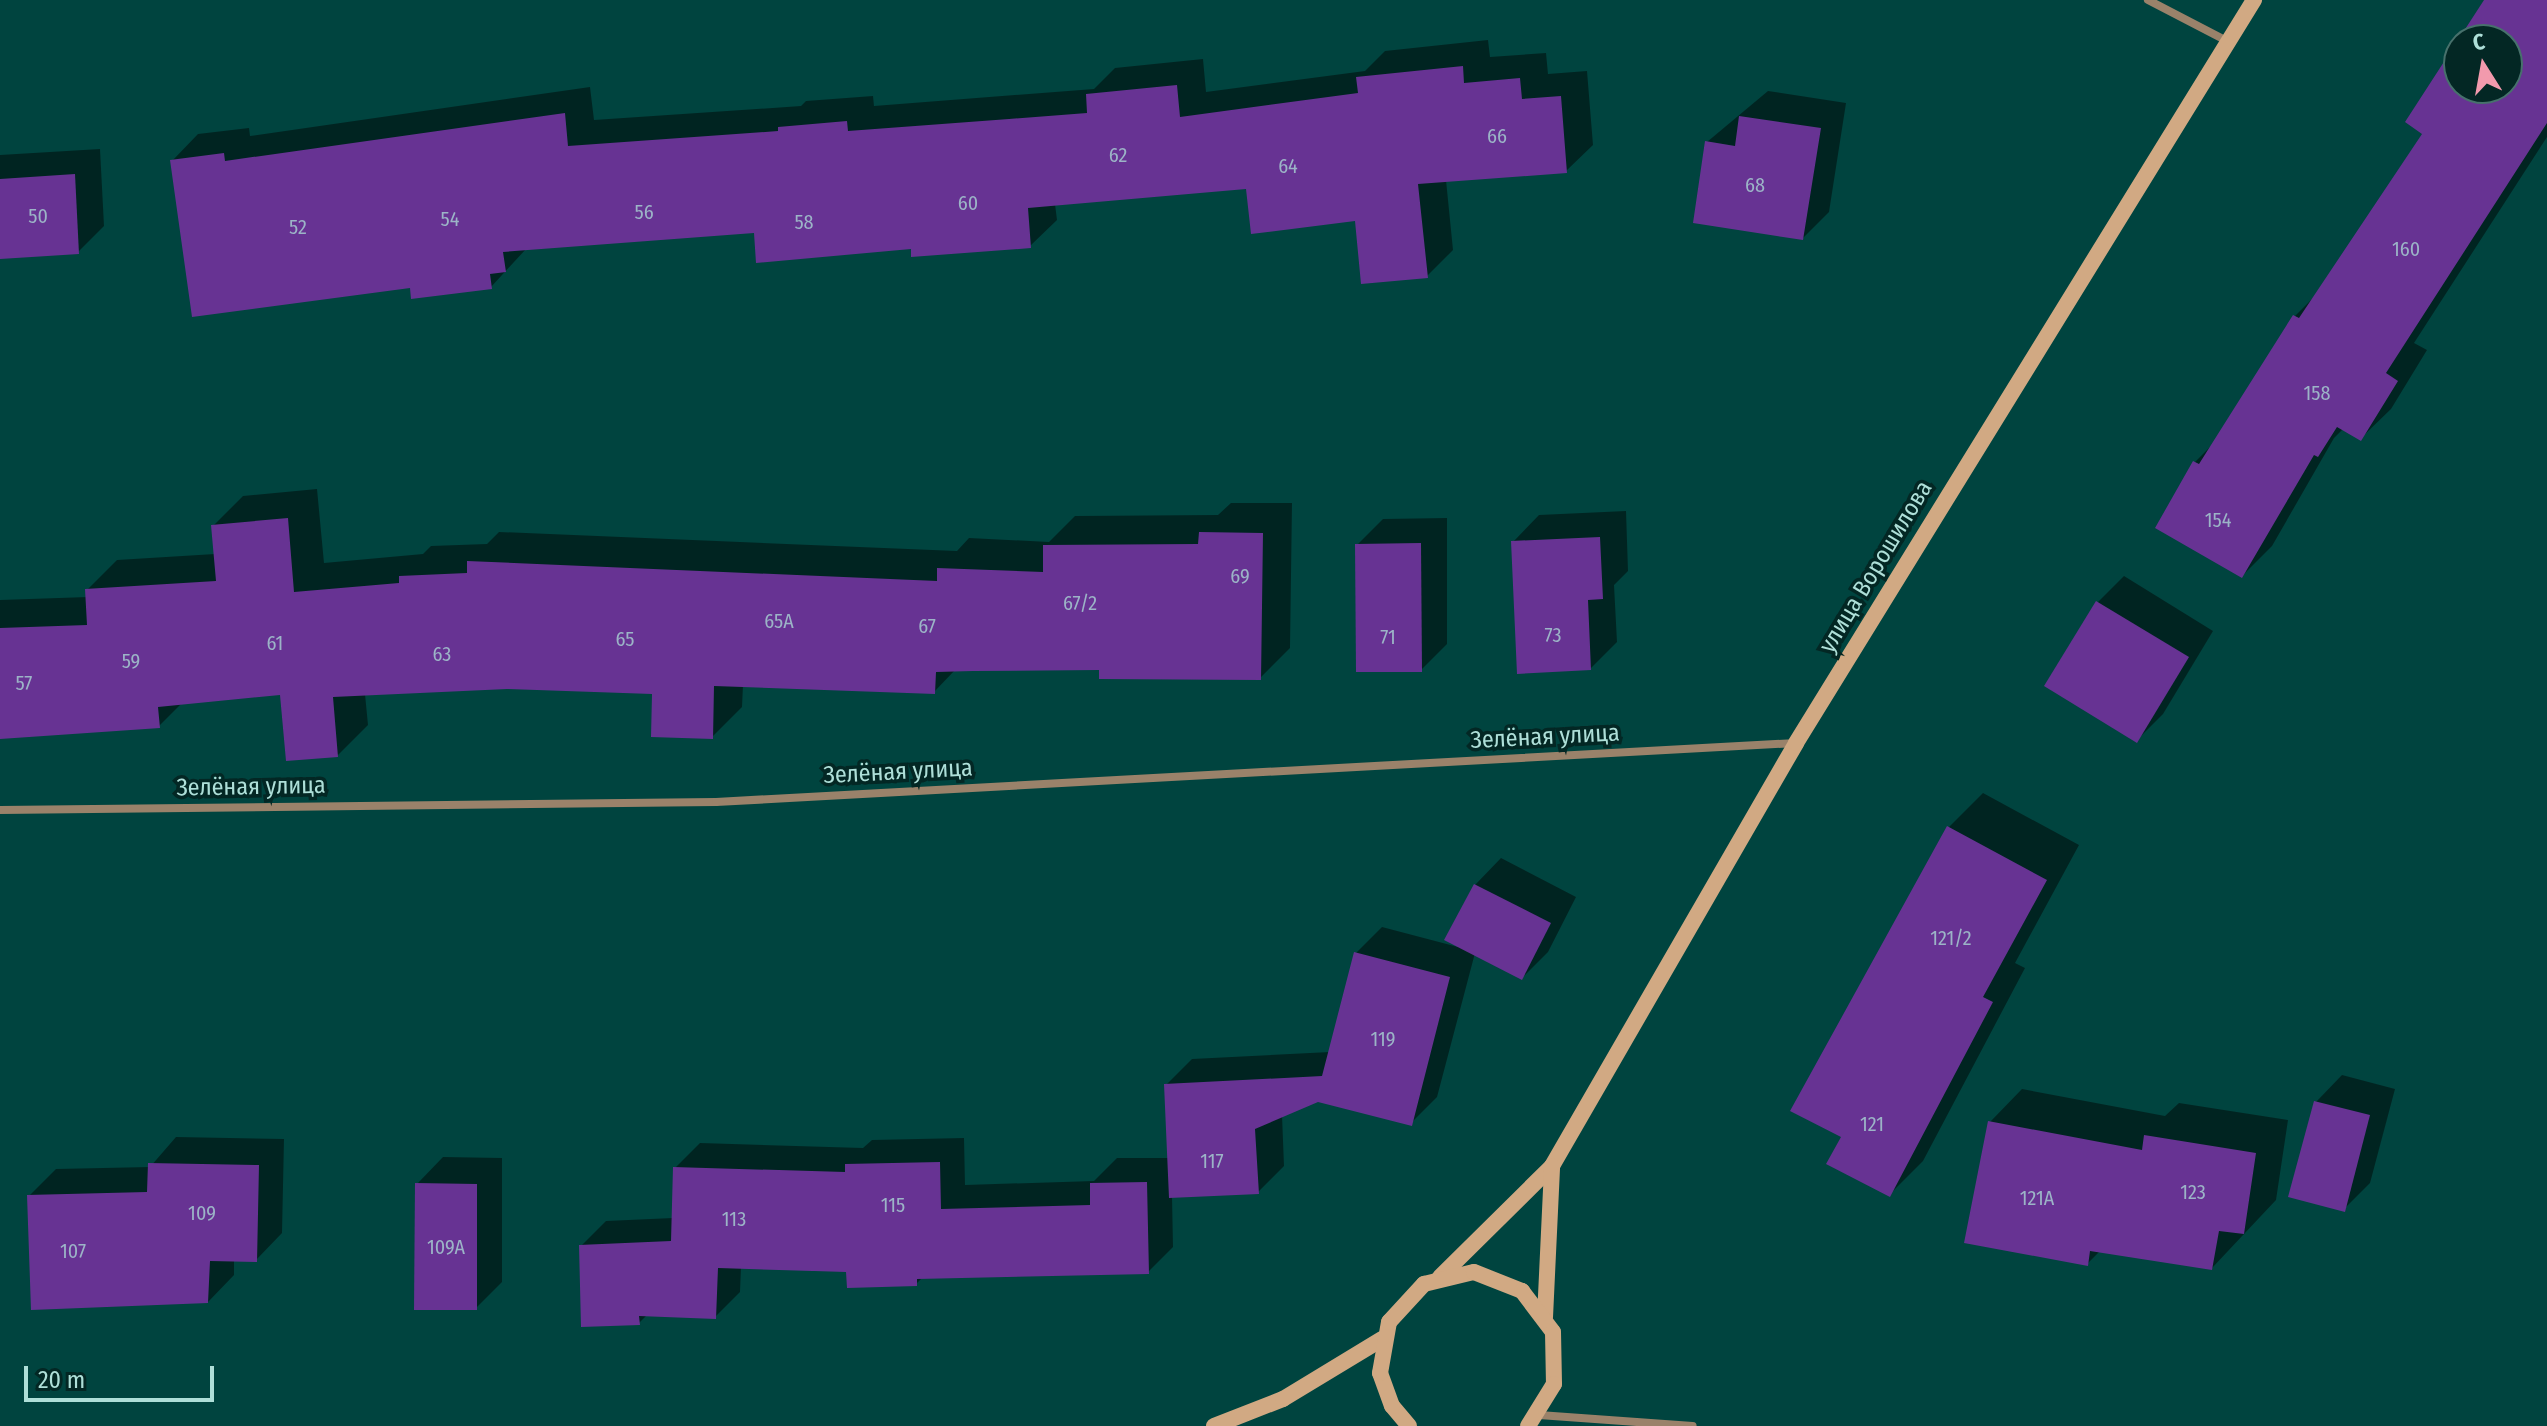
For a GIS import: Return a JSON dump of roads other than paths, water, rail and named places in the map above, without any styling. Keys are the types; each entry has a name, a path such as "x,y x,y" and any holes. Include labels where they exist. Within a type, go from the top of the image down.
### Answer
{"street":[{"path":"2148,0 2227,41"},
{"name":"улица Ворошилова","path":"1382,1339 1404,1301 1440,1277 1552,1166 1796,743 2254,0"},
{"name":"Зелёная улица","path":"0,810 716,802 1796,743"},
{"name":"улица Ворошилова","path":"1545,1317 1552,1166"},
{"path":"1440,1277 1491,1276 1522,1291 1545,1317 1557,1367 1534,1420 1693,1426"},
{"path":"1214,1426 1283,1399 1382,1339 1385,1390 1409,1426"}]}
